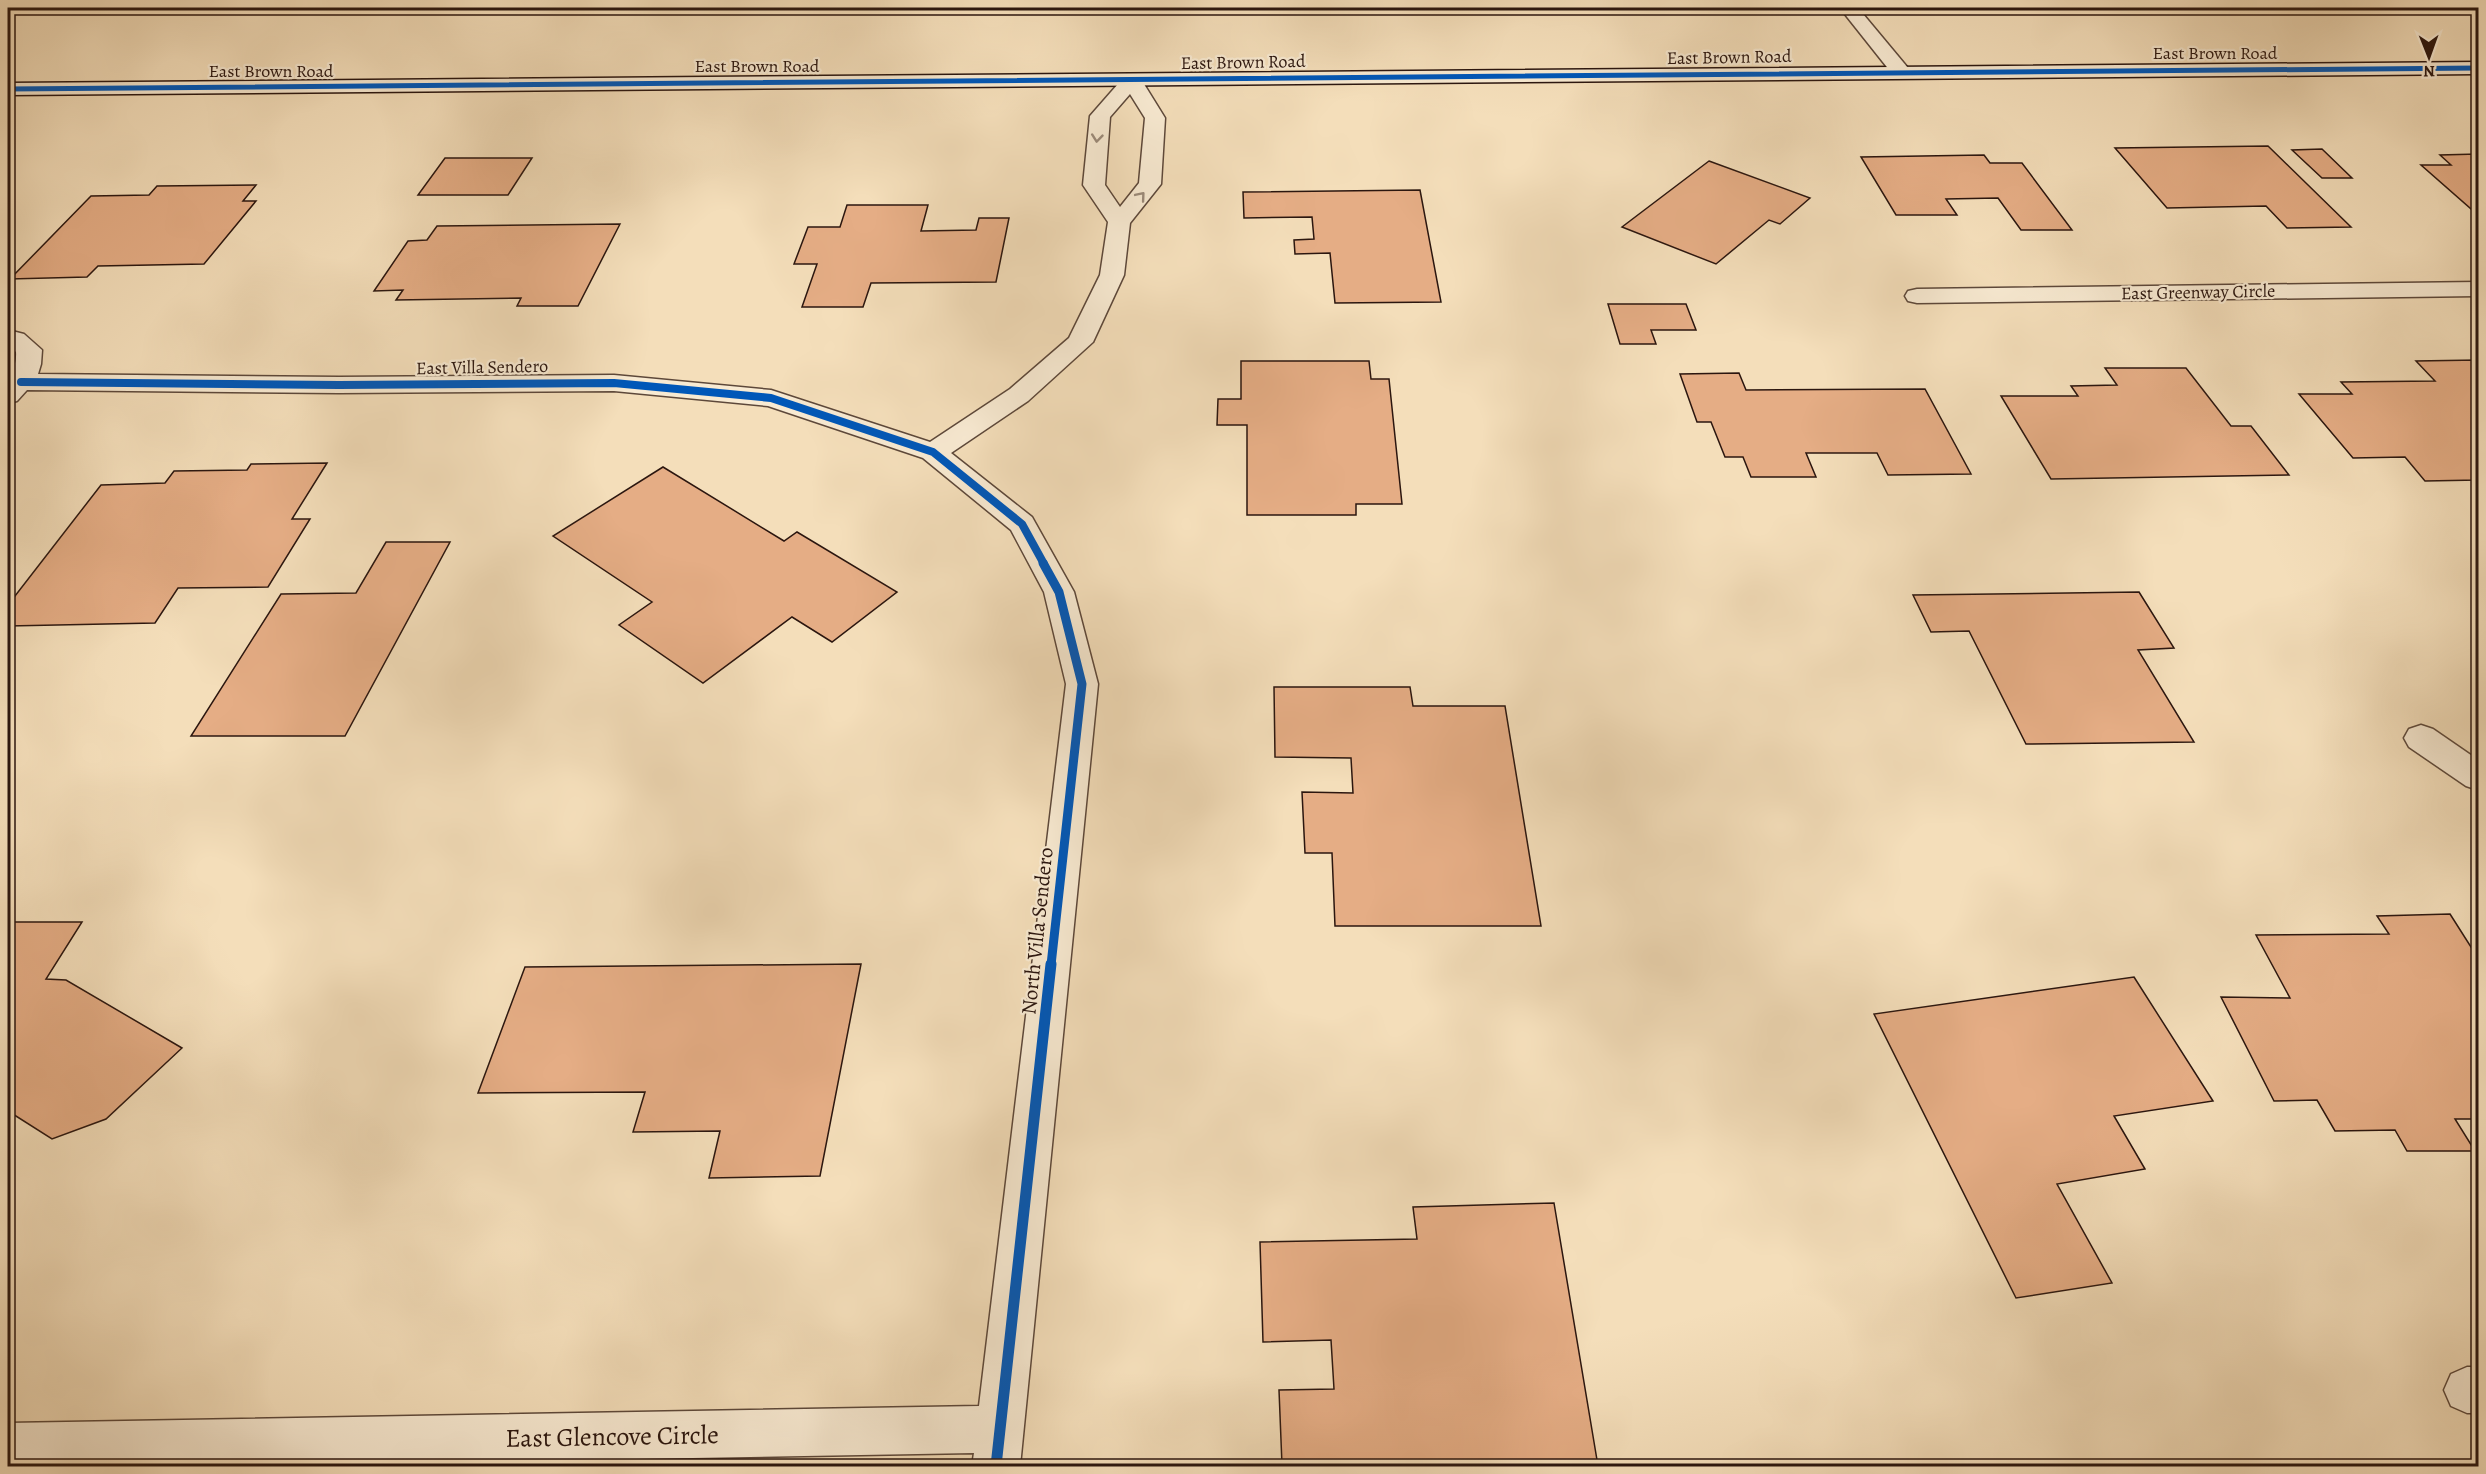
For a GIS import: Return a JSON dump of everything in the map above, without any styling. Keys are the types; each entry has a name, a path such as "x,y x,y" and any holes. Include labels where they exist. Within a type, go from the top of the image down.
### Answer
{"street":[{"path":"1849,8 1901,72"},
{"name":"East Brown Road","path":"8,89 2478,68"},
{"path":"933,452 1019,395 1080,342 1112,275 1119,222 1150,184 1155,118 1132,80 1100,116 1095,167 1094,185 1119,222"},
{"name":"East Greenway Circle","path":"1917,296 2478,289"},
{"path":"8,337 15,339 29,350 30,364 14,388"},
{"name":"East Villa Sendero","path":"14,388 614,382 771,398 933,452"},
{"name":"North Villa Sendero","path":"933,452 1022,524 1059,592 1082,684 998,1448"},
{"path":"2421,738 2478,777"},
{"name":"East Glencove Circle","path":"8,1447 998,1448"}],"building":[{"path":"2268,146 2351,227 2287,228 2266,206 2167,208 2115,148"},
{"path":"2322,149 2352,178 2322,178 2292,150"},
{"path":"2478,154 2478,215 2421,165 2451,165 2440,155"},
{"path":"1984,155 1990,163 2022,163 2072,230 2021,230 1998,198 1946,199 1957,215 1896,215 1861,157"},
{"path":"445,158 532,158 508,195 418,195"},
{"path":"1709,161 1810,198 1780,224 1769,220 1716,264 1622,227"},
{"path":"256,185 243,201 256,201 204,264 98,266 87,277 10,279 91,196 149,195 157,186"},
{"path":"1420,190 1441,302 1335,303 1330,253 1295,254 1294,240 1314,239 1312,217 1244,218 1243,192"},
{"path":"847,205 928,205 921,231 976,230 979,218 1009,218 996,282 871,283 863,307 802,307 817,264 794,264 808,227 840,227"},
{"path":"620,224 578,306 517,306 521,298 396,300 403,290 374,291 408,241 427,240 437,226"},
{"path":"1608,304 1686,304 1696,330 1651,330 1656,344 1620,344"},
{"path":"2478,360 2478,480 2425,481 2405,457 2353,458 2299,394 2352,394 2341,382 2435,381 2416,361"},
{"path":"1241,361 1369,361 1371,379 1389,379 1402,504 1356,504 1356,515 1247,515 1247,425 1217,425 1218,399 1241,399"},
{"path":"2105,368 2186,368 2231,426 2251,426 2289,475 2051,479 2001,396 2078,396 2071,386 2117,385"},
{"path":"1739,373 1746,390 1925,389 1971,474 1888,475 1877,453 1806,453 1816,477 1751,477 1743,457 1725,457 1711,422 1697,422 1680,374"},
{"path":"327,463 292,519 310,519 268,587 178,588 155,623 8,626 8,605 101,485 165,483 174,471 247,470 251,464"},
{"path":"663,467 784,541 797,532 897,592 832,642 792,617 703,683 619,625 652,602 553,536"},
{"path":"386,542 450,542 345,736 191,736 281,594 356,593"},
{"path":"2139,592 2174,648 2138,650 2194,742 2026,744 1969,631 1931,632 1913,595"},
{"path":"1274,687 1410,687 1413,706 1505,706 1541,926 1335,926 1332,853 1305,853 1302,792 1353,793 1351,758 1275,757"},
{"path":"2450,914 2478,958 2478,1119 2455,1119 2475,1151 2407,1151 2395,1130 2335,1131 2317,1100 2274,1101 2221,997 2290,998 2256,935 2389,934 2377,916"},
{"path":"8,922 82,922 46,979 66,980 182,1048 106,1119 52,1139 8,1111"},
{"path":"861,964 820,1176 709,1178 720,1131 633,1132 645,1092 478,1093 525,967"},
{"path":"2134,977 2213,1101 2114,1116 2145,1169 2057,1184 2112,1283 2016,1298 1874,1014"},
{"path":"1554,1203 1598,1466 1363,1466 1363,1461 1282,1465 1279,1390 1334,1389 1331,1340 1263,1342 1260,1242 1417,1239 1413,1207"}],"cycle path":[{"path":"8,89 2478,68"},
{"path":"21,382 339,385 614,383 771,398 933,452 1022,524 1059,592 1082,684 996,1466"}]}
